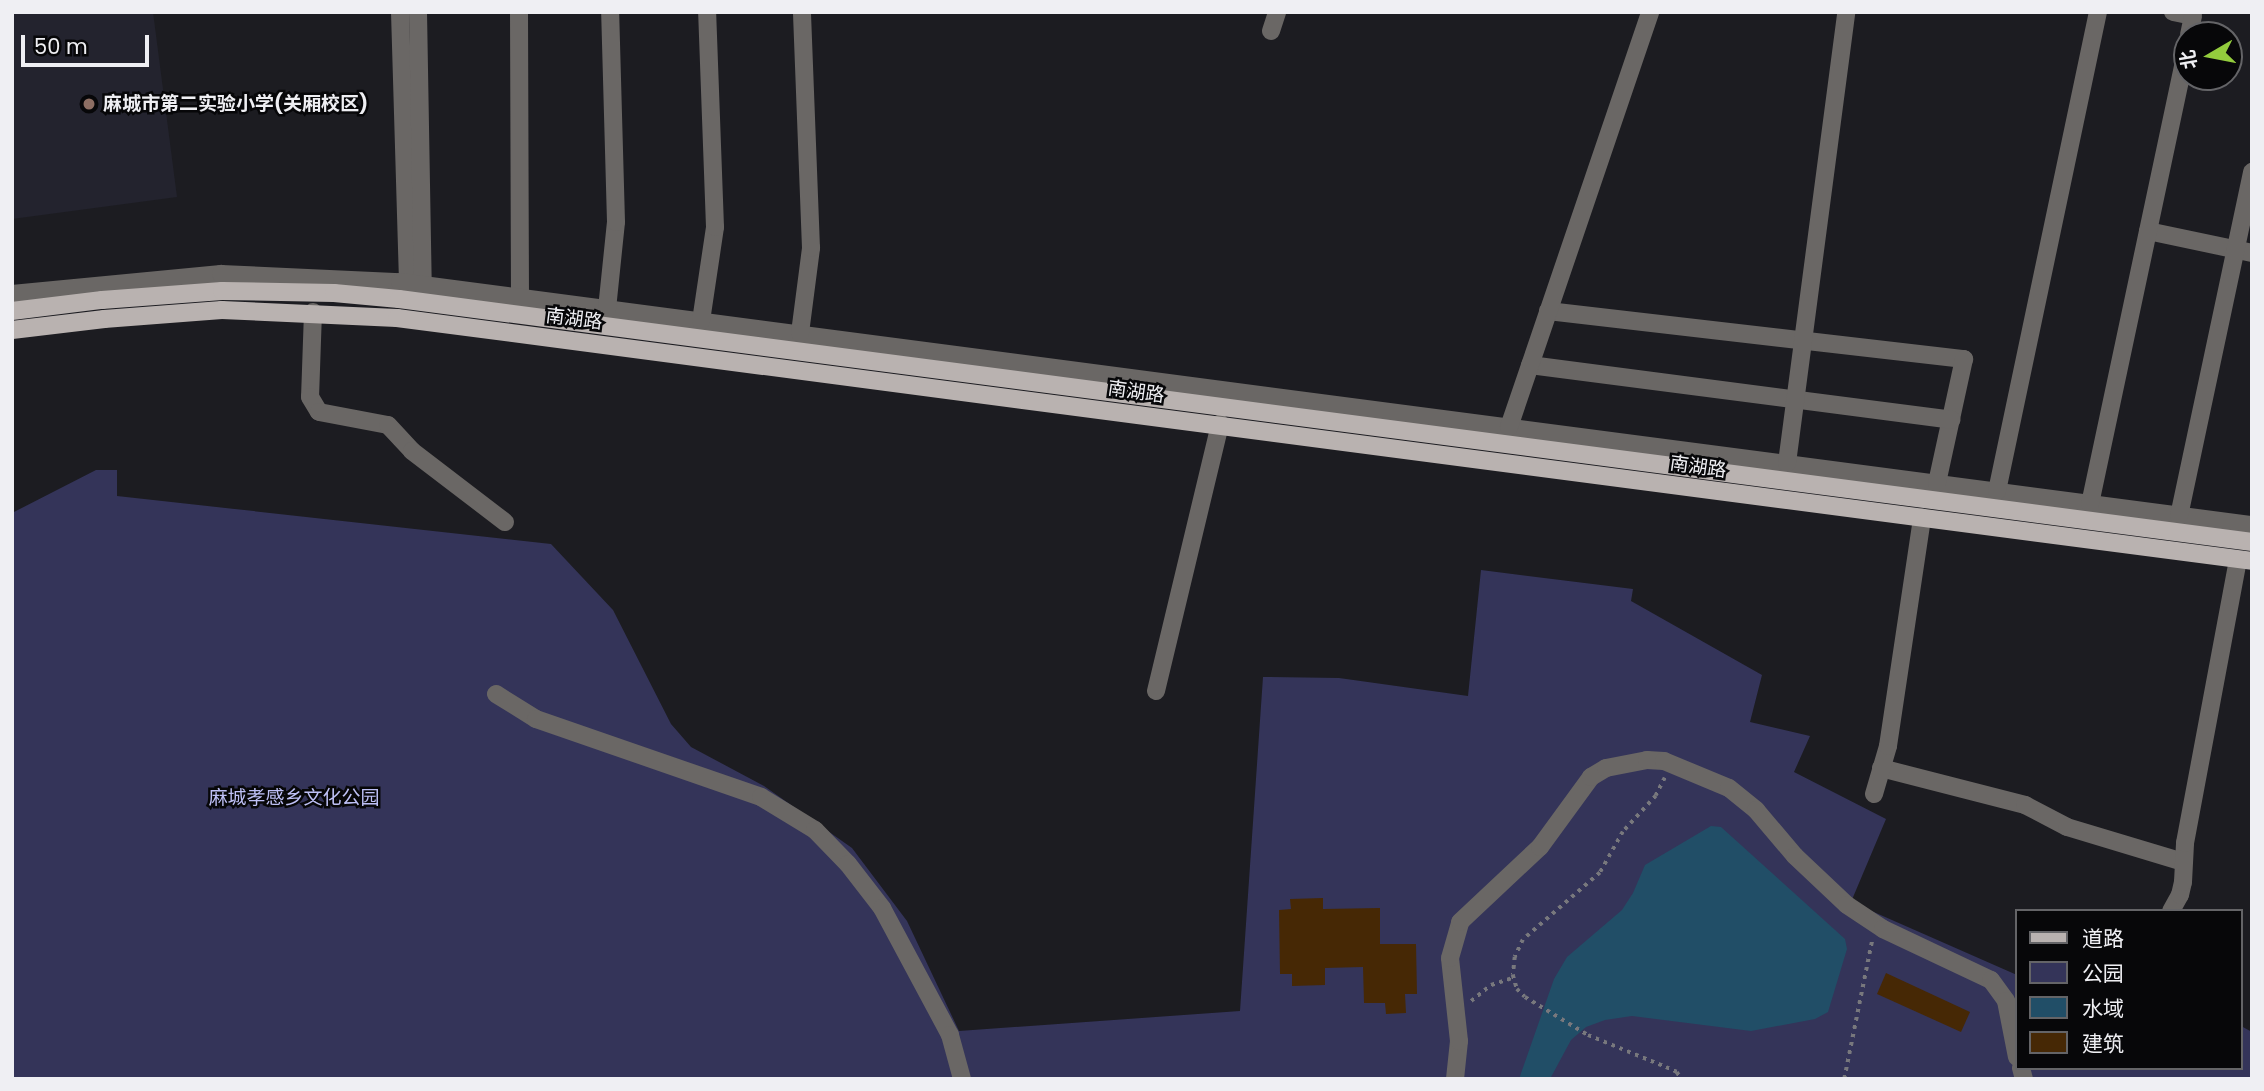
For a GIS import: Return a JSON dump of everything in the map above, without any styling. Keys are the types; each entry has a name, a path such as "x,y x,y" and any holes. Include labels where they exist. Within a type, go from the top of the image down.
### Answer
{"main road":[{"name":"南湖路","path":"12,311 222,291 334,293 399,299 2252,542"},
{"name":"南湖路","path":"12,330 222,310 313,312 397,318 1220,424 2245,561"}],"street":[{"path":"400,12 415,284"},
{"path":"415,284 418,12"},
{"path":"519,12 520,297"},
{"path":"607,309 616,222 610,12"},
{"path":"701,321 715,227 707,12"},
{"path":"800,333 811,248 802,12"},
{"path":"1271,31 1277,12"},
{"path":"1509,427 1650,12"},
{"path":"1787,463 1846,12"},
{"path":"1997,491 2098,12"},
{"path":"2173,12 2193,16 2192,21"},
{"path":"2090,504 2178,91"},
{"path":"2179,516 2244,252 2252,172"},
{"path":"2148,231 2244,252"},
{"path":"12,294 221,274 335,277 415,284 2252,525"},
{"path":"1548,311 1964,359 1937,483"},
{"path":"313,312 310,397 319,412 388,425 422,459 505,523"},
{"path":"1530,365 1951,420"},
{"path":"1156,691 1220,424"},
{"path":"1874,794 1888,746 1922,518"},
{"path":"2172,909 2180,895 2183,862 2245,561"},
{"path":"496,694 536,719 761,797 815,831 848,864 882,908 950,1035 962,1079"},
{"path":"1455,1079 1459,1041 1450,958 1454,933 1467,912 1540,847 1585,783 1598,772 1631,762 1664,761 1713,779 1743,798 1829,890 1876,925 1991,979 2006,1001 2016,1052"},
{"path":"1881,768 2025,805 2067,827 2183,862"}],"path":[{"path":"1673,764 1656,796 1623,832 1600,873 1523,940 1515,957 1513,978 1525,998 1588,1035 1666,1066 1677,1072 1681,1079"},
{"path":"1844,1079 1866,959 1876,925"},
{"path":"1455,1006 1467,1003 1490,985 1513,978"}],"shaded area":[{"name":"麻城市第二实验小学(关厢校区)","path":"12,12 153,12 177,197 12,219"}],"green space":[{"name":"麻城孝感乡文化公园","path":"96,470 117,470 117,496 551,544 613,610 671,724 691,747 764,786 852,848 907,921 959,1031 1240,1011 1263,677 1339,678 1468,696 1481,570 1633,589 1631,601 1762,675 1750,722 1810,736 1794,772 1886,819 1851,902 2016,975 2016,1070 2243,1070 2243,1027 2252,1032 2252,1079 12,1079 12,513"}],"water":[{"path":"1711,826 1721,827 1845,939 1847,949 1828,1012 1815,1019 1751,1031 1632,1016 1605,1020 1586,1027 1571,1040 1550,1079 1519,1079 1554,979 1567,957 1622,910 1645,865"}],"building":[{"path":"1323,898 1323,909 1380,908 1380,944 1416,944 1417,994 1405,994 1406,1013 1386,1014 1385,1003 1364,1003 1363,967 1325,968 1325,985 1292,986 1292,974 1280,974 1279,910 1291,909 1290,899"},
{"path":"1886,973 1970,1012 1961,1032 1877,994"}],"place":[{"name":"麻城市第二实验小学(关厢校区)","path":"89,104"}]}
